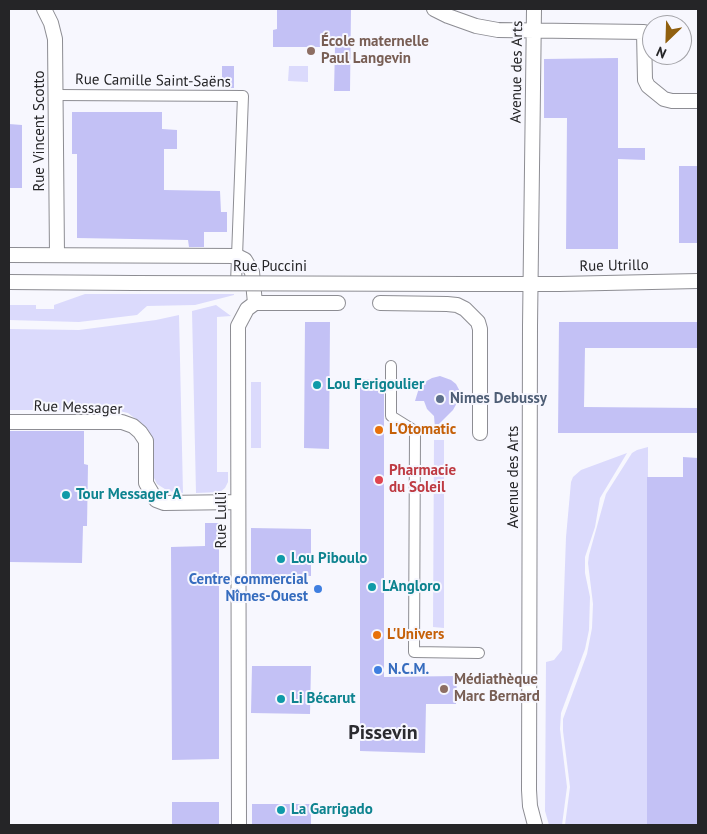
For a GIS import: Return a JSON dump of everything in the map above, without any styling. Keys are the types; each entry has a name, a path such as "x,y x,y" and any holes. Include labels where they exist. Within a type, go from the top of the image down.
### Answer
{"street":[{"name":"Rue Vincent Scotto","path":"44,9 51,23 55,39 57,255"},
{"path":"434,9 476,26 504,30 644,32 645,80 648,86 664,99 672,101 698,101"},
{"name":"Avenue des Arts","path":"534,9 529,790 530,806 536,825"},
{"name":"Rue Camille Saint-Saëns","path":"56,95 243,96 236,283"},
{"path":"9,255 238,256 245,260 252,272 255,303 338,303"},
{"name":"Rue Utrillo","path":"532,284 698,281"},
{"name":"Rue Puccini","path":"9,282 532,284"},
{"name":"Rue Lulli","path":"238,825 238,332 241,318 247,309 255,303"},
{"path":"380,303 447,304 465,309 478,322 480,328 480,433"},
{"path":"391,366 391,416 415,432 414,652 479,653"},
{"name":"Rue Messager","path":"9,422 122,422 133,426 146,441 146,483 156,500 164,503 238,502"}],"shaded area":[{"path":"289,66 308,66 308,82 288,81"},
{"path":"85,294 234,295 195,305 147,306 137,315 79,322 9,320 9,305 36,305 36,309 54,309 54,305"},
{"path":"216,305 231,316 217,317 217,472 228,472 228,482 220,492 196,493 192,311"},
{"path":"179,315 183,493 168,491 157,484 153,476 147,430 128,413 115,410 9,410 9,329 79,330 156,320"},
{"path":"251,382 261,382 261,448 251,448"},
{"path":"434,440 444,440 444,628 433,627"},
{"path":"648,447 647,825 565,825 570,787 563,719 587,654 592,628 593,604 588,563 589,555 606,494 632,453"},
{"path":"627,453 600,498 595,527 585,557 585,573 590,597 589,630 585,649 561,713 560,729 567,787 562,825 549,825 545,811 546,662 554,660 562,650 566,537 571,482 573,477 581,470"}],"building":[{"path":"277,9 351,9 350,91 334,91 335,47 273,47 273,30 277,29"},
{"path":"618,58 618,148 645,148 645,160 618,159 618,249 566,249 567,118 544,118 544,59"},
{"path":"222,66 234,66 234,88 222,88"},
{"path":"72,112 162,112 162,129 177,130 177,149 164,149 164,190 220,191 221,212 227,212 227,232 204,232 204,247 189,247 188,240 77,238 77,154 72,154"},
{"path":"9,124 22,125 22,188 9,188"},
{"path":"679,166 698,166 698,243 679,243"},
{"name":"Lou Ferigoulier","path":"305,322 330,322 329,449 304,448"},
{"path":"559,322 698,322 698,348 585,348 584,407 698,408 698,433 558,433"},
{"name":"Nimes Debussy","path":"440,376 456,384 465,401 458,401 453,410 435,428 434,416 427,409 424,401 415,401 419,388 423,383"},
{"name":"L'Angloro","path":"360,379 384,380 384,677 457,676 456,704 426,704 425,753 360,751"},
{"path":"9,431 84,431 84,464 88,465 87,526 83,526 82,563 9,562"},
{"path":"683,457 698,458 698,825 647,825 647,477 683,477"},
{"path":"205,523 219,523 219,759 172,760 171,547 205,546"},
{"name":"Lou Piboulo","path":"251,528 311,529 311,576 251,575"},
{"name":"Li Bécarut","path":"252,666 311,666 310,714 251,713"},
{"path":"172,802 219,802 219,825 172,825"},
{"name":"La Garrigado","path":"252,804 311,804 311,825 252,825"}],"place":[{"name":"École maternelle Paul Langevin","path":"311,51"},
{"name":"Lou Ferigoulier","path":"317,385"},
{"name":"Nimes Debussy","path":"440,399"},
{"name":"L'Otomatic","path":"379,430"},
{"name":"Pharmacie du Soleil","path":"379,480"},
{"name":"Tour Messager A","path":"66,495"},
{"name":"Lou Piboulo","path":"281,559"},
{"name":"L'Angloro","path":"372,587"},
{"name":"Centre commercial Nîmes-Ouest","path":"318,589"},
{"name":"L'Univers","path":"377,635"},
{"name":"N.C.M.","path":"378,670"},
{"name":"Médiathèque Marc Bernard","path":"444,689"},
{"name":"Li Bécarut","path":"281,699"},
{"name":"La Garrigado","path":"281,810"}],"district":[{"name":"Pissevin","path":"383,733"}]}
